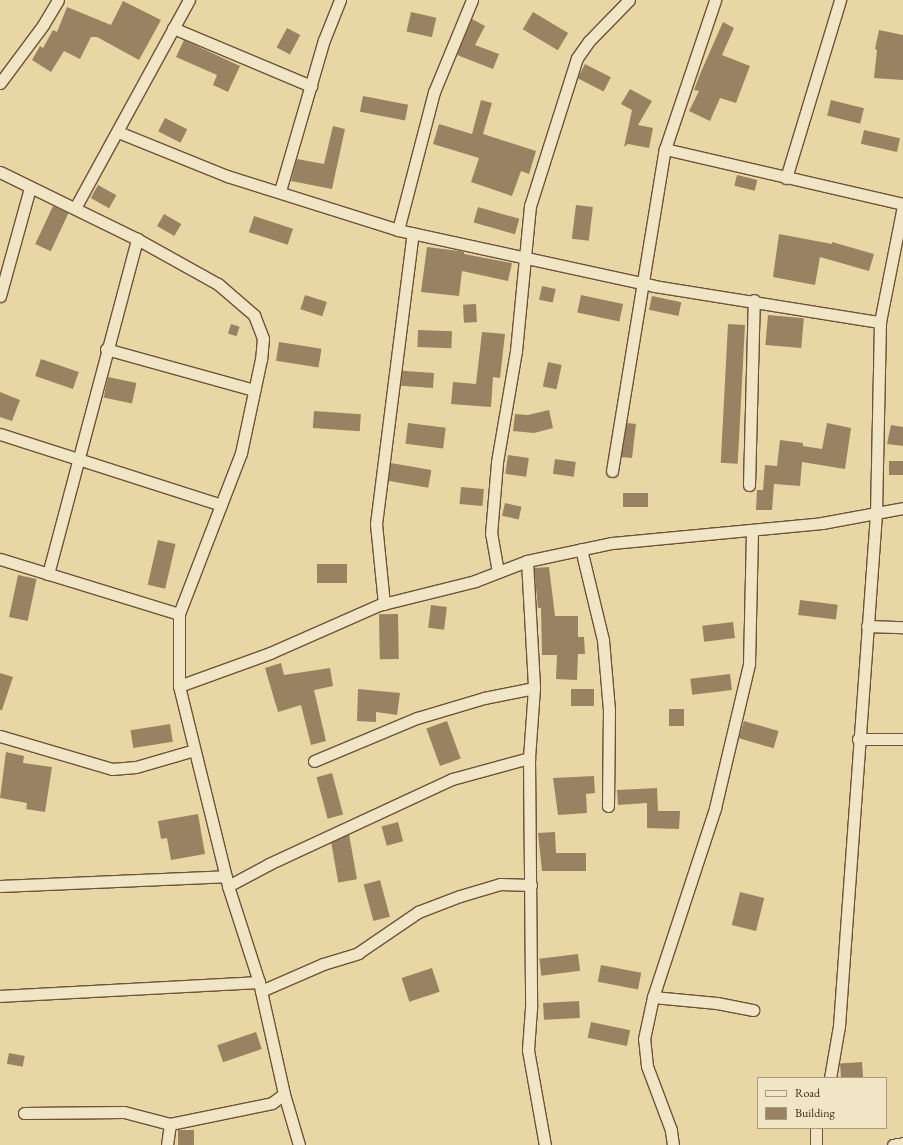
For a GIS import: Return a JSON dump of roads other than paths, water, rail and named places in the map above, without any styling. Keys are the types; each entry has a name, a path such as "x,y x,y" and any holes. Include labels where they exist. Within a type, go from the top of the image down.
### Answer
{"street":[{"path":"0,84 43,25 58,0"},
{"path":"75,208 189,0"},
{"path":"280,191 324,40 340,0"},
{"path":"398,230 434,92 472,0"},
{"path":"498,572 491,534 497,462 516,351 530,206 577,58 589,41 629,0"},
{"path":"612,471 665,149 715,0"},
{"path":"786,178 840,0"},
{"path":"173,28 311,86"},
{"path":"118,132 227,176 280,191 398,230 642,283 754,300 880,322"},
{"path":"665,149 903,205 901,226 880,322 876,513 858,739 839,1026 830,1077"},
{"path":"0,172 137,239 218,284 254,315 262,338 254,390 241,453 179,614 179,686 227,881 260,987 284,1094 299,1145"},
{"path":"0,296 30,188"},
{"path":"384,604 376,524 413,233"},
{"path":"48,574 106,349 137,239"},
{"path":"749,484 754,300"},
{"path":"106,349 254,390"},
{"path":"0,434 221,505"},
{"path":"179,686 270,653 384,604 475,581 528,561 612,542 752,531 822,523 903,508"},
{"path":"673,1145 671,1130 647,1066 644,1039 653,996 714,808 749,664 752,531"},
{"path":"581,549 603,640 609,710 608,806"},
{"path":"0,559 179,614"},
{"path":"528,561 534,688 529,758 531,886 528,1050 545,1145"},
{"path":"867,626 903,627"},
{"path":"314,761 418,718 484,698 534,688"},
{"path":"0,736 112,769 136,767 194,750"},
{"path":"858,739 903,739"},
{"path":"0,886 227,881 269,864 452,779 529,758"},
{"path":"0,996 260,987 358,953 418,912 460,896 500,884 531,886"},
{"path":"653,996 717,1003 753,1010"},
{"path":"24,1113 124,1112 170,1124 272,1103 284,1094"},
{"path":"168,1145 170,1124"},
{"path":"816,1129 816,1145"},
{"path":"893,1145 903,1142"}]}
